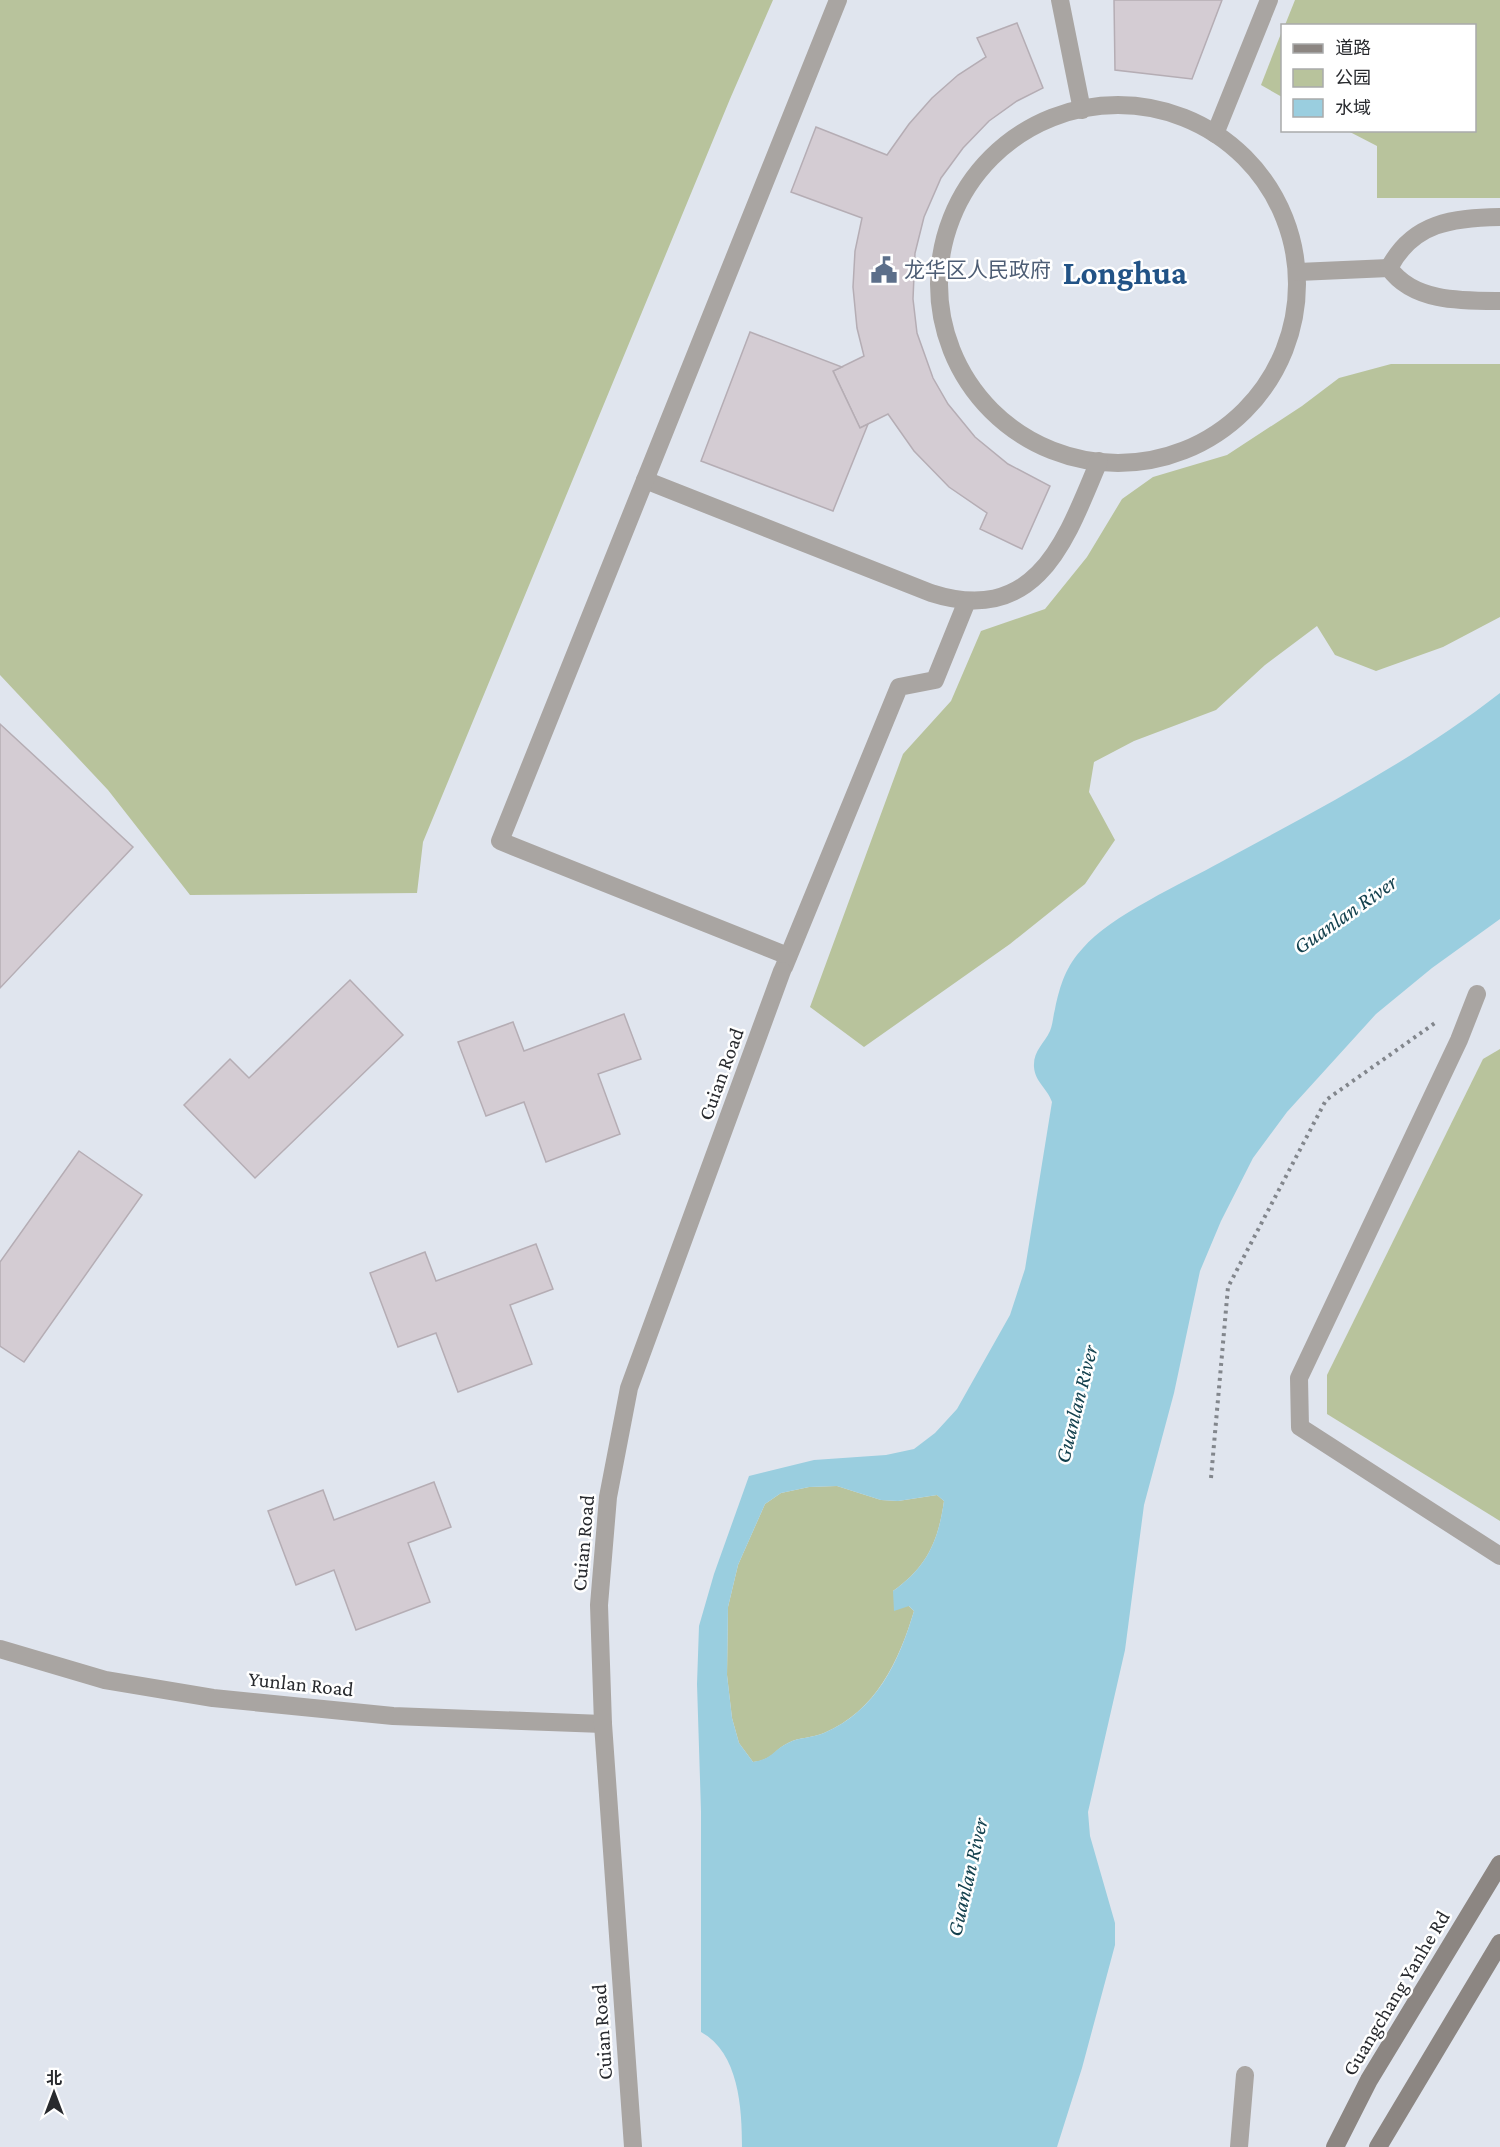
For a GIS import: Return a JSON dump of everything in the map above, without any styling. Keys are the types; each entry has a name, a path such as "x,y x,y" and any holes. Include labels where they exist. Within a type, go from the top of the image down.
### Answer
{"street":[{"path":"785,964 500,841 838,0"},
{"path":"1060,0 1082,110"},
{"path":"1215,134 1269,0"},
{"path":"1110,106 1165,111 1215,134 1238,150 1273,193 1290,235 1298,272 1293,328 1283,355 1264,387 1239,416 1209,438 1183,451 1155,459 1127,462 1099,461 1071,456 1019,433 984,401 961,371 949,345 939,289 946,235 970,184 1007,144 1055,117 1082,110 1110,106"},
{"path":"1389,268 1398,251 1410,239 1431,227 1455,220 1500,217"},
{"path":"1298,272 1389,268"},
{"path":"1389,268 1399,282 1413,291 1458,300 1500,301"},
{"path":"645,480 931,593 968,601 1000,596 1016,590 1037,576 1055,557 1066,539 1099,461"},
{"name":"Cuian Road","path":"633,2147 603,1724 600,1594 608,1497 629,1388 785,964 899,687 935,680 968,601"},
{"path":"1477,994 1459,1040 1299,1377 1300,1427 1500,1556"},
{"name":"Yunlan Road","path":"0,1648 105,1680 213,1698 393,1716 603,1724"},
{"name":"Guangchang Yanhe Rd","path":"1335,2147 1369,2079 1500,1864"},
{"path":"1378,2147 1500,1943"},
{"path":"1239,2147 1245,2075"}],"path":[{"path":"1211,1478 1228,1287 1326,1100 1439,1020"}],"green space":[{"path":"0,0 773,0 423,842 417,893 190,895 108,790 0,675"},
{"path":"1295,0 1500,0 1500,198 1377,198 1377,146 1350,132 1476,132 1476,24 1285,24"},
{"path":"1281,34 1281,96 1261,85"},
{"path":"1391,364 1500,364 1500,617 1443,647 1376,671 1335,655 1317,626 1265,665 1216,710 1134,741 1094,762 1089,792 1115,840 1085,884 1010,944 864,1047 810,1007 903,754 951,701 981,631 1045,609 1087,557 1122,499 1153,477 1227,455 1302,406 1339,378"},
{"path":"1500,1049 1500,1521 1327,1414 1327,1375 1483,1059"},
{"path":"837,1486 881,1500 898,1501 937,1495 944,1501 938,1529 929,1552 914,1573 893,1591 914,1611 893,1666 871,1698 858,1712 824,1733 792,1741 770,1757 753,1762 739,1743 732,1718 727,1675 728,1607 738,1565 765,1504 781,1493 809,1487"}],"water":[{"name":"Guanlan River","path":"1500,693 1500,919 1432,968 1376,1014 1287,1112 1253,1158 1221,1221 1200,1271 1174,1393 1144,1505 1125,1650 1088,1812 1090,1836 1115,1923 1115,1945 1082,2068 1057,2147 742,2147 739,2099 731,2067 714,2041 701,2032 701,1811 697,1684 699,1626 714,1574 749,1476 814,1460 886,1455 914,1449 935,1433 957,1409 1010,1315 1025,1269 1052,1102 1037,1077 1034,1061 1051,1028 1064,976 1083,948 1095,936 1129,912 1364,783 1467,717","holes":["837,1486 881,1500 898,1501 937,1495 944,1501 938,1529 929,1552 914,1573 893,1591 894,1611 909,1606 914,1611 893,1666 871,1698 842,1724 820,1735 792,1741 769,1757 753,1762 739,1743 732,1718 727,1675 728,1607 738,1565 765,1504 781,1493 809,1487"]}],"building":[{"path":"1114,0 1222,0 1192,79 1115,70"},
{"name":"龙华区人民政府","path":"1017,23 1043,88 1017,101 989,121 963,148 941,178 924,217 915,253 913,299 917,333 933,378 948,404 975,437 1008,464 1050,486 1022,549 980,529 987,513 949,487 914,451 888,414 860,428 833,371 864,356 857,328 853,287 855,251 862,218 791,192 816,127 887,155 909,124 932,98 958,75 986,57 977,38"},
{"path":"750,332 842,367 833,371 860,428 868,424 833,511 701,461"},
{"path":"0,724 133,847 0,988"},
{"path":"350,980 403,1035 255,1178 184,1105 230,1059 249,1078"},
{"path":"624,1014 641,1059 598,1074 620,1134 546,1162 524,1102 486,1116 458,1042 513,1022 524,1051"},
{"path":"79,1151 142,1195 24,1362 0,1346 0,1262"},
{"path":"536,1244 553,1289 510,1305 532,1364 458,1392 436,1333 398,1347 370,1273 425,1252 436,1281"},
{"path":"434,1482 451,1527 408,1543 430,1602 356,1630 334,1570 296,1585 268,1511 323,1490 334,1520"}],"place":[{"name":"龙华区人民政府","path":"884,270"}],"district":[{"name":"Longhua","path":"1125,272"}]}
